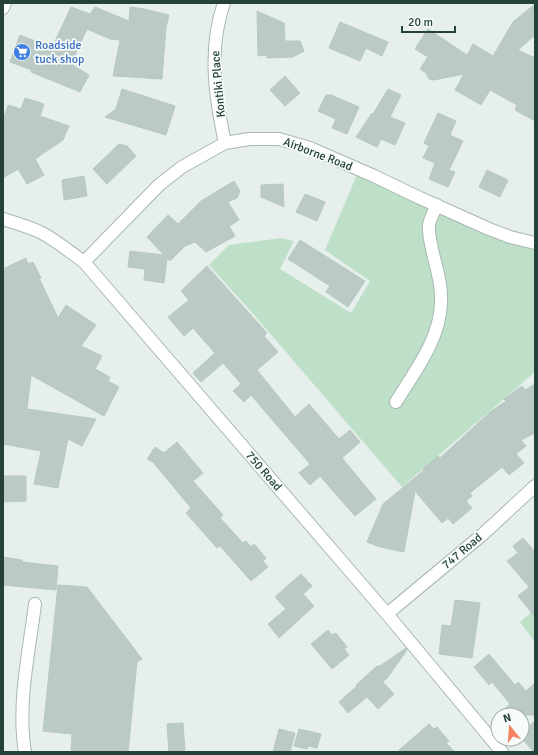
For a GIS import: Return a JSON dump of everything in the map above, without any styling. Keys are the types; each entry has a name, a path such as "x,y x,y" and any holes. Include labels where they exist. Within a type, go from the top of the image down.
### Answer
{"street":[{"path":"3,8 5,3"},
{"name":"Kontiki Place","path":"224,3 214,46 214,68 216,91 226,143"},
{"name":"Airborne Road","path":"84,262 159,185 192,161 226,143 249,139 279,139 310,148 510,237 535,243"},
{"path":"396,402 428,348 439,323 441,302 438,272 429,230 431,216 437,205"},
{"name":"750 Road","path":"3,219 28,226 42,233 84,262 387,614 502,752"},
{"name":"747 Road","path":"387,614 482,534 535,486"},
{"path":"25,752 23,734 23,697 35,604"}],"green space":[{"path":"359,170 535,243 535,372 402,487 255,316 209,265 229,245 281,238 294,241 280,269 351,313 370,281 325,250"},
{"path":"535,609 535,642 520,622"}],"building":[{"path":"535,4 535,35 518,50 535,58 535,121 515,110 517,105 490,90 481,105 455,90 464,74 434,80 429,79 426,73 420,69 428,57 415,49 428,29 467,55 473,44 493,56 513,22"},
{"path":"71,7 90,14 95,7 129,21 130,7 169,15 166,27 162,79 113,76 120,40 110,39 87,29 71,64 89,75 80,92 31,72 32,70 10,62 20,35 52,48"},
{"path":"257,11 284,23 285,41 300,41 304,51 293,57 267,58 267,55 258,56"},
{"path":"340,22 388,42 382,56 366,48 360,61 329,48"},
{"path":"285,76 300,93 285,106 270,90"},
{"path":"122,89 175,106 166,135 105,117 116,109"},
{"path":"388,89 401,95 390,117 405,123 395,145 381,139 377,147 356,137 372,113 373,114"},
{"path":"326,95 331,95 359,107 347,134 332,128 336,119 318,111"},
{"path":"25,98 44,104 40,116 69,126 63,140 35,159 44,175 27,184 18,169 3,178 3,121 8,105 21,109"},
{"path":"438,113 456,121 450,135 463,141 449,170 455,172 448,187 429,179 435,163 423,158 429,146 424,143"},
{"path":"119,144 127,146 136,156 107,184 93,169"},
{"path":"487,170 508,180 500,197 479,187"},
{"path":"84,176 87,196 64,200 62,180"},
{"path":"234,181 240,191 237,198 228,202 239,220 229,226 235,236 206,252 195,242 185,246 170,261 167,258 164,283 144,280 145,269 128,267 130,251 164,255 147,237 168,215 178,224 201,201"},
{"path":"283,184 284,207 261,197 261,185"},
{"path":"305,194 325,202 317,221 296,212"},
{"path":"300,240 365,281 348,307 326,292 330,286 288,259"},
{"path":"26,258 28,264 33,262 58,318 66,305 96,325 81,346 102,356 95,369 110,377 108,381 119,387 104,416 31,375 27,409 96,419 82,446 68,439 58,488 34,484 41,451 3,444 3,269"},
{"path":"207,266 267,333 264,336 278,352 257,370 295,417 309,404 339,439 350,430 360,442 342,458 376,499 355,516 320,476 310,485 299,473 310,464 251,395 244,402 233,391 241,384 223,363 201,382 193,373 215,353 193,328 184,336 168,317 189,300 181,291"},
{"path":"535,384 535,433 521,440 526,446 516,454 524,463 509,475 502,467 470,493 472,496 466,501 472,508 453,524 448,518 442,523 415,491 404,552 380,547 367,542 383,504 424,470 423,469 438,456 440,458 490,412 506,401 504,399 522,386 525,390"},
{"path":"177,442 203,473 193,481 223,515 220,518 243,543 246,541 251,547 254,544 266,558 263,561 268,567 251,581 220,546 217,548 186,513 191,508 153,462 147,459 155,447 164,453"},
{"path":"3,476 26,476 26,501 3,502"},
{"path":"523,538 535,552 535,617 518,596 529,587 507,561 518,553 513,546"},
{"path":"3,557 22,560 22,562 58,566 56,590 3,585"},
{"path":"301,574 312,586 303,594 314,606 279,638 268,624 286,609 275,597"},
{"path":"58,585 87,587 142,659 137,662 128,752 71,752 72,734 43,731"},
{"path":"455,600 480,603 472,658 439,654 442,625 451,626"},
{"path":"328,630 332,635 336,633 347,647 344,649 349,655 332,669 311,644"},
{"path":"406,648 407,650 383,682 394,694 378,709 367,697 348,713 339,702 377,666 380,666"},
{"path":"489,654 515,685 518,682 526,691 535,683 535,715 530,715 530,707 507,707 510,704 492,682 489,685 474,667"},
{"path":"535,721 535,752 529,747 530,725"},
{"path":"183,723 185,752 169,752 167,724"},
{"path":"429,724 434,729 437,727 449,741 446,743 455,752 397,752"},
{"path":"279,729 295,733 290,752 273,752"},
{"path":"299,729 321,734 317,748 308,746 307,749 294,746"}],"place":[{"name":"Roadside tuck shop","path":"22,52"}]}
